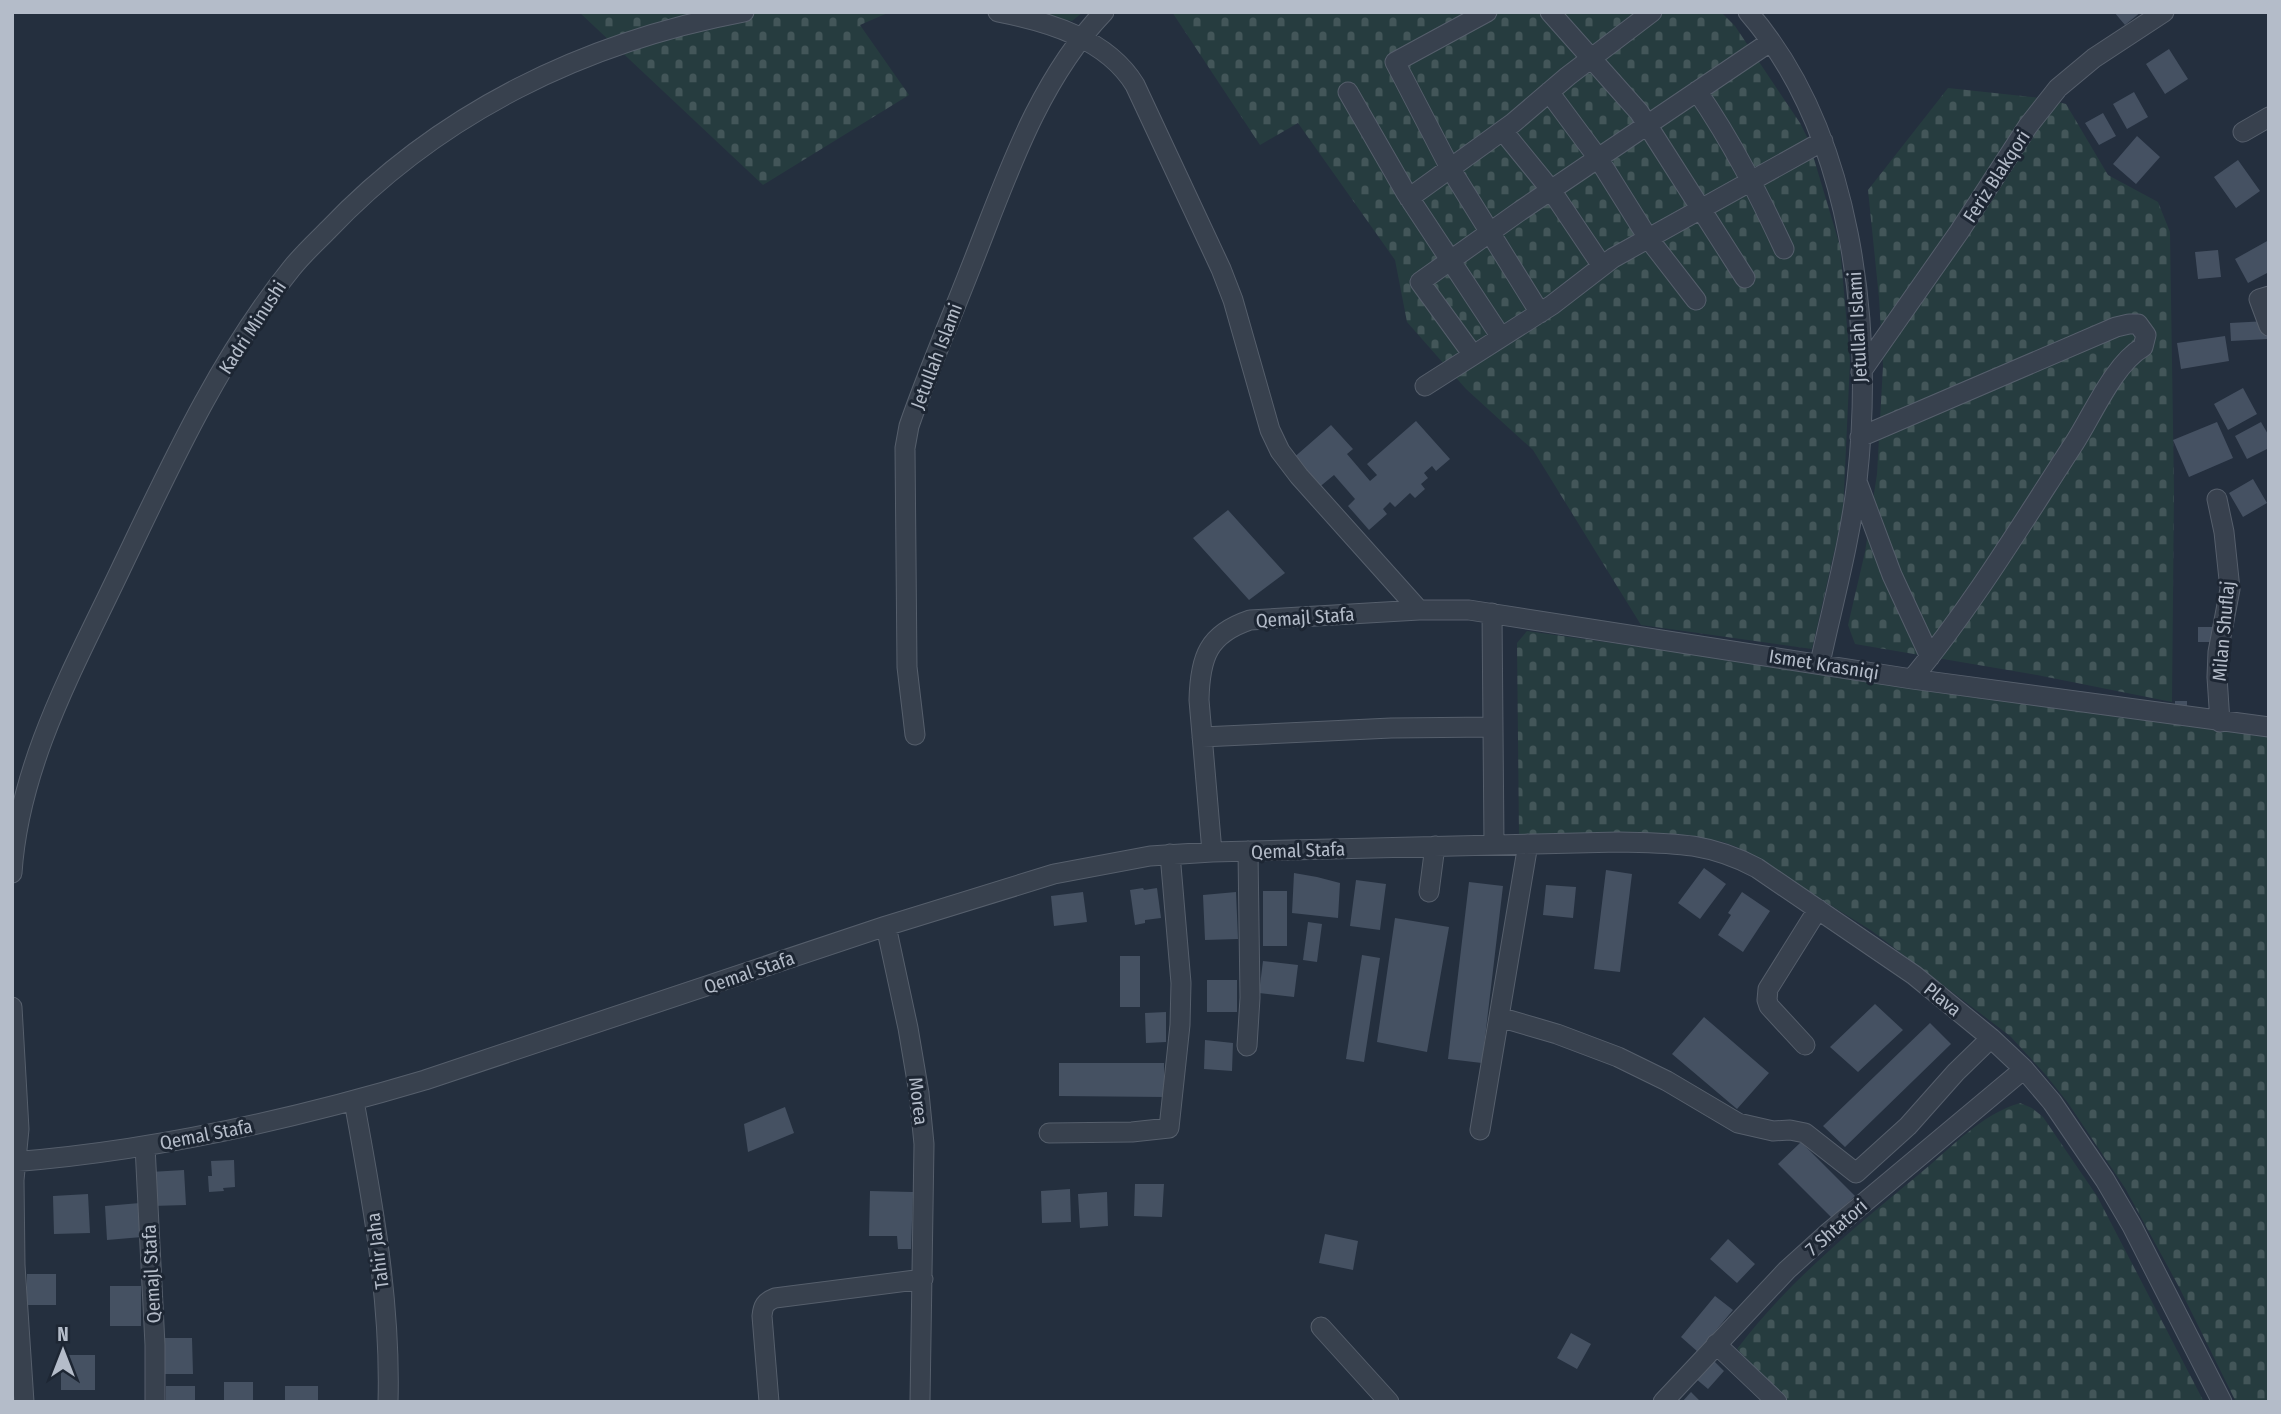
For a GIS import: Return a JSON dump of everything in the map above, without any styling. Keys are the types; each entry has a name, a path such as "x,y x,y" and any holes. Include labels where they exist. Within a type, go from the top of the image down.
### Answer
{"street":[{"name":"Kadri Minushi","path":"12,873 19,818 31,772 47,725 68,678 192,425 229,360 292,268 366,191 415,150 505,94 612,47 662,31 744,12"},
{"path":"998,12 1050,25 1082,38 1105,51 1125,69 1221,269 1233,300 1270,430 1280,451 1299,476 1419,610"},
{"name":"Jetullah Islami","path":"915,736 907,667 905,448 909,426 1029,125 1041,101 1082,38 1104,12"},
{"path":"1487,12 1395,62 1450,169 1540,313"},
{"path":"1550,12 1639,112 1745,278"},
{"path":"1409,198 1503,131 1652,12"},
{"name":"Jetullah Islami","path":"1748,12 1782,57 1823,141 1844,213 1858,310 1861,372 1857,480 1851,522 1819,663"},
{"name":"Feriz Blakqori","path":"1861,372 1959,232 2028,126 2058,88 2094,58 2164,12"},
{"path":"1474,355 1419,282 1770,42"},
{"path":"1697,91 1723,129 1752,180 1784,248"},
{"path":"1348,92 1409,198 1501,337"},
{"path":"1549,92 1598,159 1648,238 1696,300"},
{"path":"2243,132 2269,117"},
{"path":"1503,131 1551,190 1602,266"},
{"path":"1425,386 1540,313 1602,266 1823,141"},
{"path":"2269,296 2259,299 2269,327"},
{"path":"1860,437 2116,327 2138,324 2146,335 2143,348 2134,352 2112,381 2012,541 1912,679"},
{"path":"1857,480 1892,575 1930,657"},
{"name":"Milan Shuflaj","path":"2217,499 2224,532 2230,589 2218,652 2220,722"},
{"name":"Qemajl Stafa","path":"1212,852 1199,700 1200,678 1203,660 1222,633 1250,620 1267,618 1419,610 1492,613"},
{"path":"1492,613 1494,844"},
{"name":"Ismet Krasniqi","path":"1492,613 1912,679 2269,727"},
{"path":"1202,737 1492,727"},
{"name":"Plava","path":"1494,844 1664,843 1706,847 1733,855 1914,975 1991,1038 2024,1069 2052,1102 2105,1180 2132,1226 2222,1402"},
{"name":"Qemal Stafa","path":"14,1162 145,1146 275,1121 354,1101 425,1080 886,926 1054,874 1117,861 1170,854 1494,844"},
{"path":"1480,1130 1528,844"},
{"path":"1429,892 1435,846"},
{"path":"1247,1046 1250,998 1248,851"},
{"path":"1049,1133 1132,1132 1169,1128 1180,1025 1181,983 1170,854"},
{"path":"1805,1045 1769,1006 1768,989 1818,909"},
{"name":"Morea","path":"886,926 908,1028 924,1144 920,1402"},
{"path":"12,1007 19,1129 14,1162 15,1265 24,1402"},
{"path":"1499,1017 1557,1034 1618,1057 1667,1081 1738,1124 1773,1131 1805,1133 1856,1173 1908,1126 1956,1072 1991,1038"},
{"name":"7 Shtatori","path":"1663,1402 1787,1270 2024,1069"},
{"name":"Tahir Jaha","path":"354,1101 378,1255 387,1338 388,1402"},
{"name":"Qemajl Stafa","path":"145,1146 155,1402"},
{"path":"1863,1166 1883,1186"},
{"path":"769,1402 762,1316 767,1301 923,1279"},
{"path":"1321,1327 1389,1402"},
{"path":"1716,1344 1777,1402"}],"green space":[{"path":"579,12 890,12 860,25 909,95 763,185"},
{"path":"1028,12 1083,12 1072,21"},
{"path":"1172,12 1721,12 1735,26 1800,123 1808,139 1840,246 1850,361 1843,513 1812,649 1641,625 1533,450 1466,389 1407,322 1395,260 1298,123 1260,145"},
{"path":"1948,88 2041,98 2066,104 2108,175 2158,202 2170,232 2174,491 2172,702 2037,675 1855,644 1848,625 1865,552 1877,474 1883,366 1868,190"},
{"path":"1527,631 2269,736 2269,1402 2236,1402 2179,1287 2125,1188 2068,1103 2045,1074 2010,1036 1872,931 1737,847 1723,842 1686,835 1519,835 1517,643"},
{"path":"2020,1103 2043,1117 2097,1196 2204,1402 1789,1402 1737,1349 1779,1300 1850,1233 1969,1132 1993,1115"}],"building":[{"path":"2114,12 2141,12 2125,25"},
{"path":"2169,49 2188,79 2165,94 2146,64"},
{"path":"2134,92 2148,117 2127,129 2113,104"},
{"path":"2103,113 2116,136 2099,145 2085,123"},
{"path":"2137,136 2160,157 2136,184 2113,164"},
{"path":"2238,160 2260,191 2236,208 2214,177"},
{"path":"2269,240 2269,272 2248,283 2235,259"},
{"path":"2218,250 2221,277 2198,279 2195,252"},
{"path":"2267,321 2268,339 2231,341 2230,323"},
{"path":"2225,336 2229,361 2181,369 2177,343"},
{"path":"2243,388 2257,414 2228,430 2214,404"},
{"path":"1416,421 1450,459 1436,471 1432,466 1424,473 1428,478 1421,484 1425,489 1415,498 1410,493 1395,507 1390,502 1383,509 1387,514 1369,530 1348,506 1355,499 1334,475 1317,489 1291,460 1331,425 1353,449 1347,454 1370,481 1377,475 1367,464"},
{"path":"2217,422 2233,458 2189,477 2173,440"},
{"path":"2261,422 2269,436 2269,448 2247,459 2235,436"},
{"path":"2253,479 2267,503 2243,517 2229,493"},
{"path":"1228,510 1285,573 1249,600 1193,538"},
{"path":"2198,627 2212,627 2212,642 2198,642"},
{"path":"2175,701 2187,701 2187,710 2175,710"},
{"path":"1704,868 1726,884 1700,919 1678,903"},
{"path":"1606,870 1632,874 1620,972 1594,969"},
{"path":"1294,873 1340,883 1338,918 1292,913"},
{"path":"1356,880 1386,884 1380,930 1350,926"},
{"path":"1469,882 1503,886 1482,1063 1448,1059"},
{"path":"1546,885 1576,887 1573,918 1543,915"},
{"path":"1157,888 1161,918 1145,920 1145,923 1135,925 1130,890"},
{"path":"1263,891 1287,891 1287,946 1263,946"},
{"path":"1083,892 1087,922 1054,926 1051,896"},
{"path":"1236,892 1238,939 1205,940 1203,895"},
{"path":"1742,892 1770,911 1743,952 1718,935"},
{"path":"1395,918 1449,927 1427,1052 1377,1042"},
{"path":"1308,922 1322,924 1317,962 1303,960"},
{"path":"1362,955 1380,958 1364,1062 1346,1059"},
{"path":"1120,956 1140,956 1140,1007 1120,1007"},
{"path":"1263,961 1298,965 1294,997 1259,993"},
{"path":"1207,980 1237,980 1237,1012 1207,1012"},
{"path":"1875,1004 1903,1030 1858,1072 1830,1047"},
{"path":"1166,1012 1166,1042 1146,1043 1145,1013"},
{"path":"1704,1017 1769,1073 1737,1109 1672,1054"},
{"path":"1930,1023 1951,1044 1845,1147 1823,1126"},
{"path":"1205,1040 1233,1043 1232,1071 1204,1069"},
{"path":"1059,1063 1164,1063 1164,1097 1059,1096"},
{"path":"785,1107 794,1133 748,1152 744,1124"},
{"path":"1801,1142 1855,1196 1832,1218 1778,1164"},
{"path":"234,1160 235,1187 209,1192 211,1161"},
{"path":"184,1170 186,1205 152,1206 150,1172"},
{"path":"1135,1184 1164,1184 1162,1217 1134,1216"},
{"path":"1070,1189 1071,1222 1042,1223 1041,1191"},
{"path":"870,1191 913,1192 911,1249 898,1249 897,1236 869,1236"},
{"path":"1107,1192 1108,1226 1080,1228 1078,1194"},
{"path":"88,1194 90,1233 54,1234 53,1196"},
{"path":"140,1203 142,1237 107,1240 105,1206"},
{"path":"1325,1234 1358,1241 1353,1270 1319,1263"},
{"path":"1728,1239 1755,1264 1737,1283 1710,1259"},
{"path":"27,1274 56,1274 56,1305 27,1305"},
{"path":"110,1286 141,1286 141,1326 110,1326"},
{"path":"1715,1296 1733,1310 1698,1352 1681,1337"},
{"path":"1571,1333 1591,1344 1577,1369 1557,1358"},
{"path":"164,1338 192,1338 193,1374 165,1374"},
{"path":"61,1355 95,1355 95,1390 61,1390"},
{"path":"1712,1359 1724,1371 1708,1389 1695,1378"},
{"path":"224,1382 253,1382 253,1402 224,1402"},
{"path":"166,1386 195,1386 195,1402 166,1402"},
{"path":"285,1386 318,1386 318,1402 285,1402"},
{"path":"1691,1392 1701,1402 1682,1402"}]}
